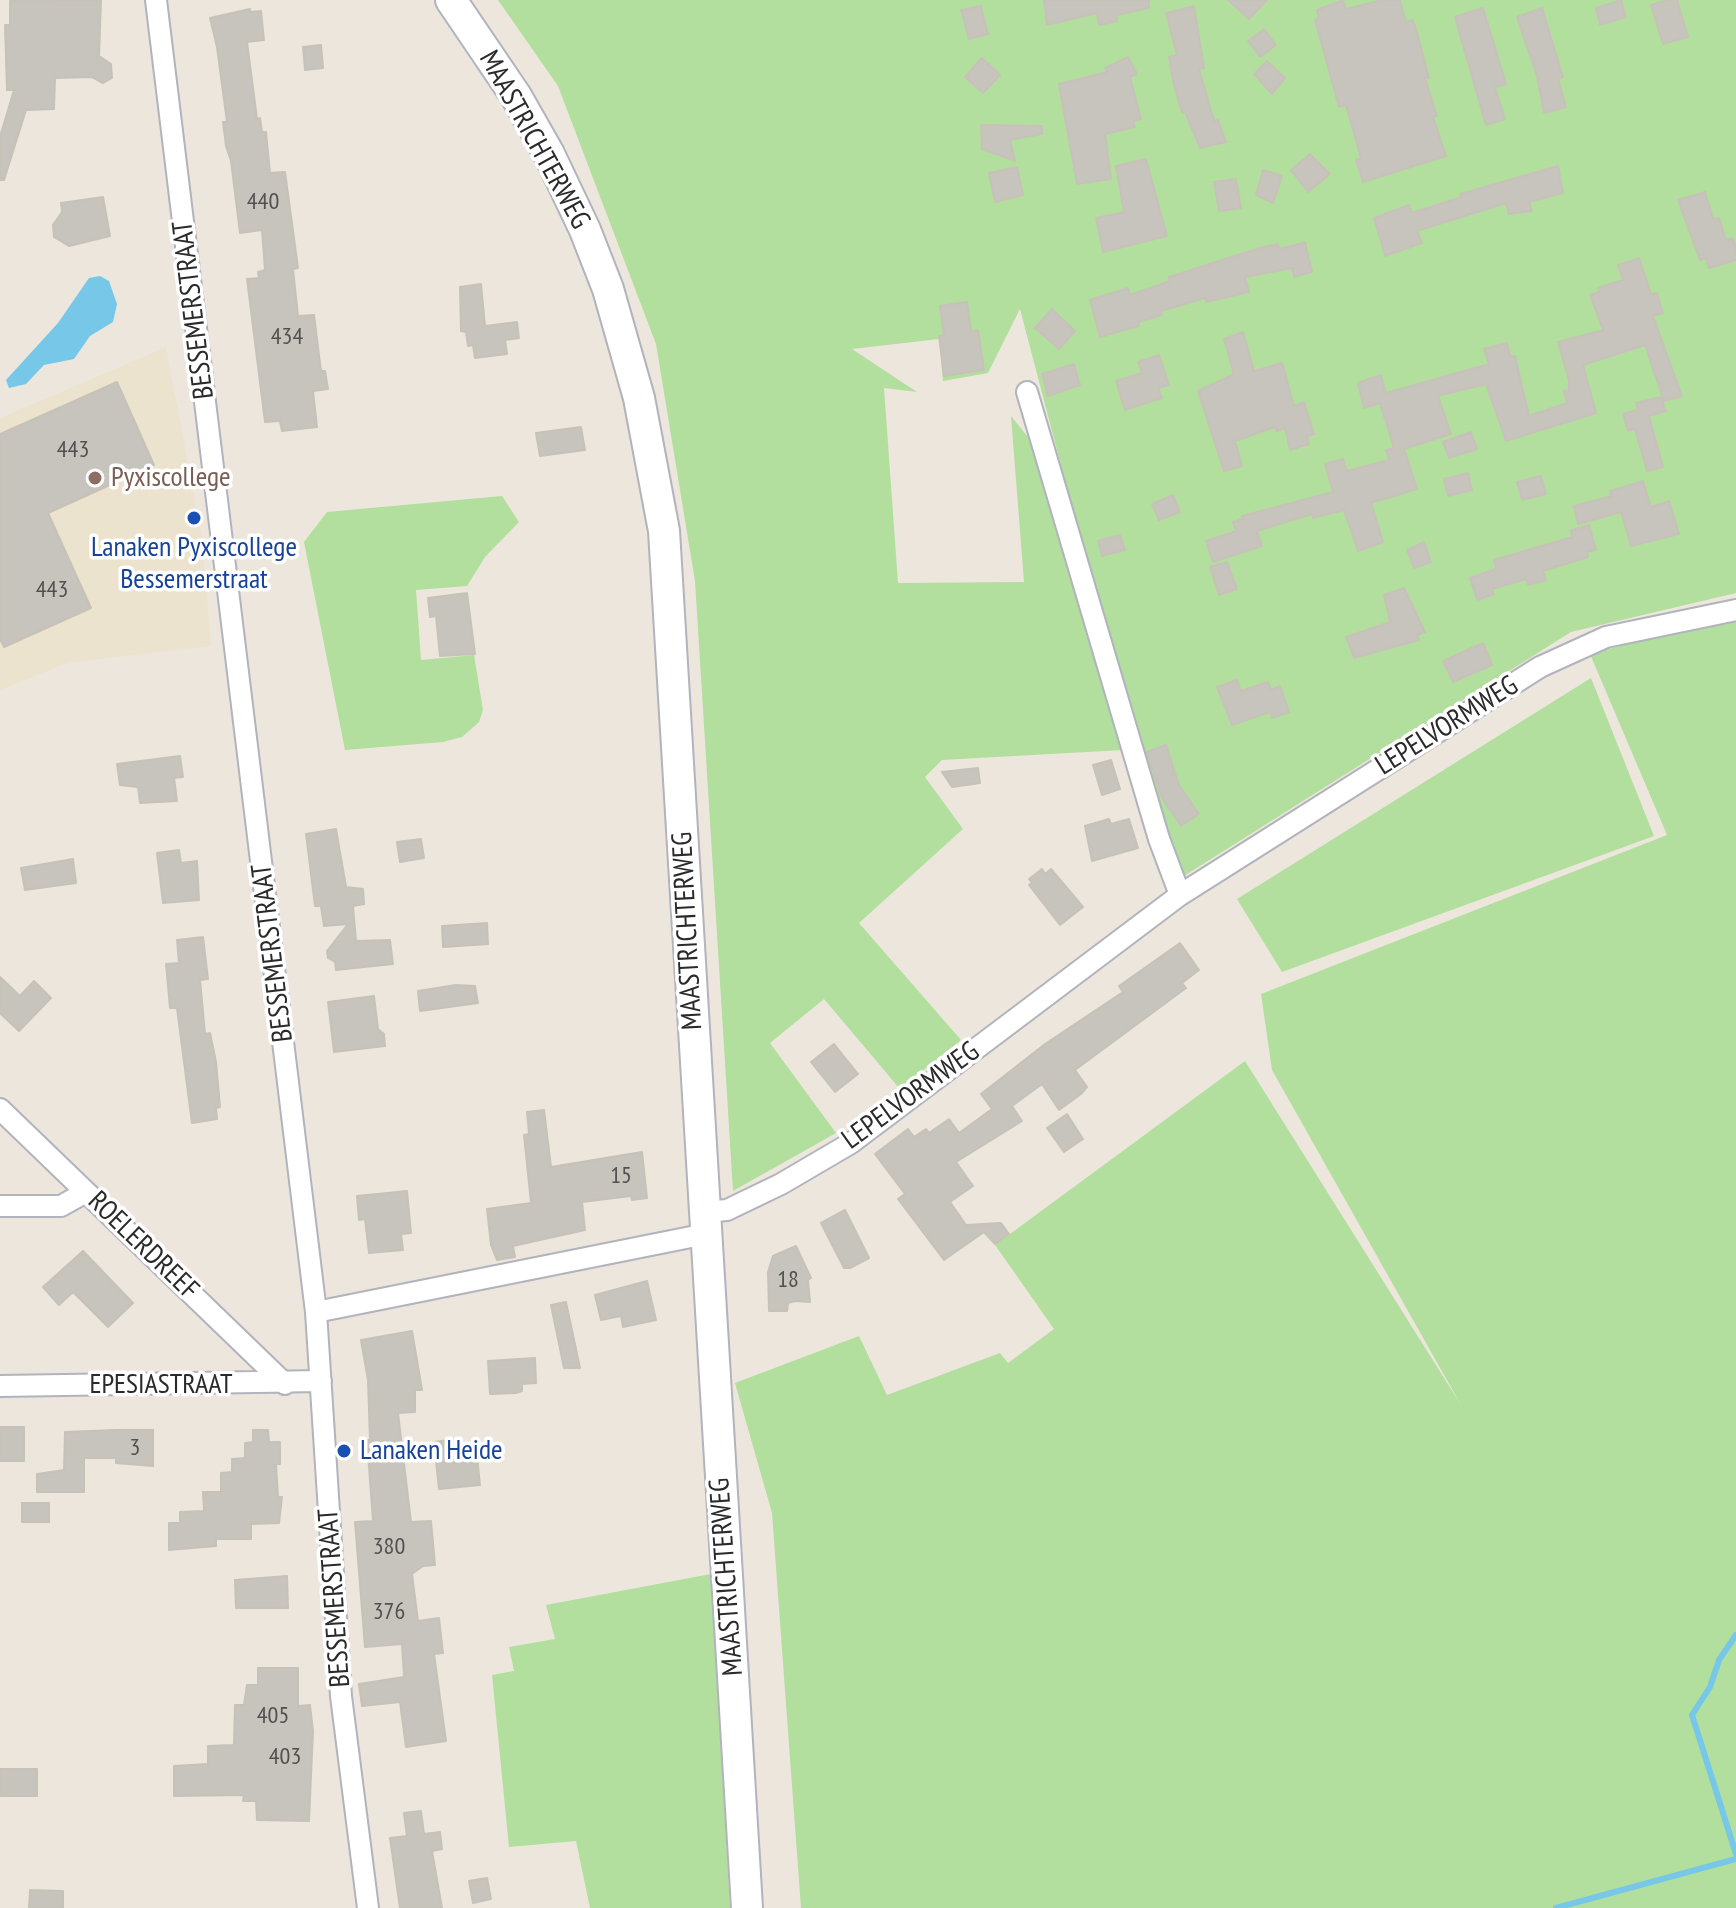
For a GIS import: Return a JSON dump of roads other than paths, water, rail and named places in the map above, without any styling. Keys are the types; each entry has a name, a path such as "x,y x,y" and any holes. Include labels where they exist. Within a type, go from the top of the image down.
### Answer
{"main road":[{"name":"MAASTRICHTERWEG","path":"451,0 516,96 561,179 608,289 639,398 664,531 747,1908"}],"street":[{"name":"BESSEMERSTRAAT","path":"156,0 316,1312 341,1696 368,1908"},
{"path":"1027,392 1159,839 1180,895"},
{"name":"LEPELVORMWEG","path":"316,1312 705,1223 851,1143 1180,895 1540,667 1606,637 1736,610"},
{"name":"ROELERDREEF","path":"0,1109 285,1384"},
{"path":"0,1206 61,1206 86,1192"},
{"name":"EPESIASTRAAT","path":"0,1386 285,1384 321,1381"}],"water":[{"path":"100,276 109,281 117,304 113,322 90,336 74,359 44,365 26,384 9,388 6,380 58,323 89,278"}],"waterway":[{"path":"1736,1635 1719,1660 1710,1687 1692,1715 1736,1854"},
{"path":"1556,1908 1736,1859"}],"place":[{"name":"Pyxiscollege","path":"95,478"},
{"name":"Lanaken Pyxiscollege Bessemerstraat","path":"194,518"},
{"name":"Lanaken Heide","path":"344,1451"}]}
